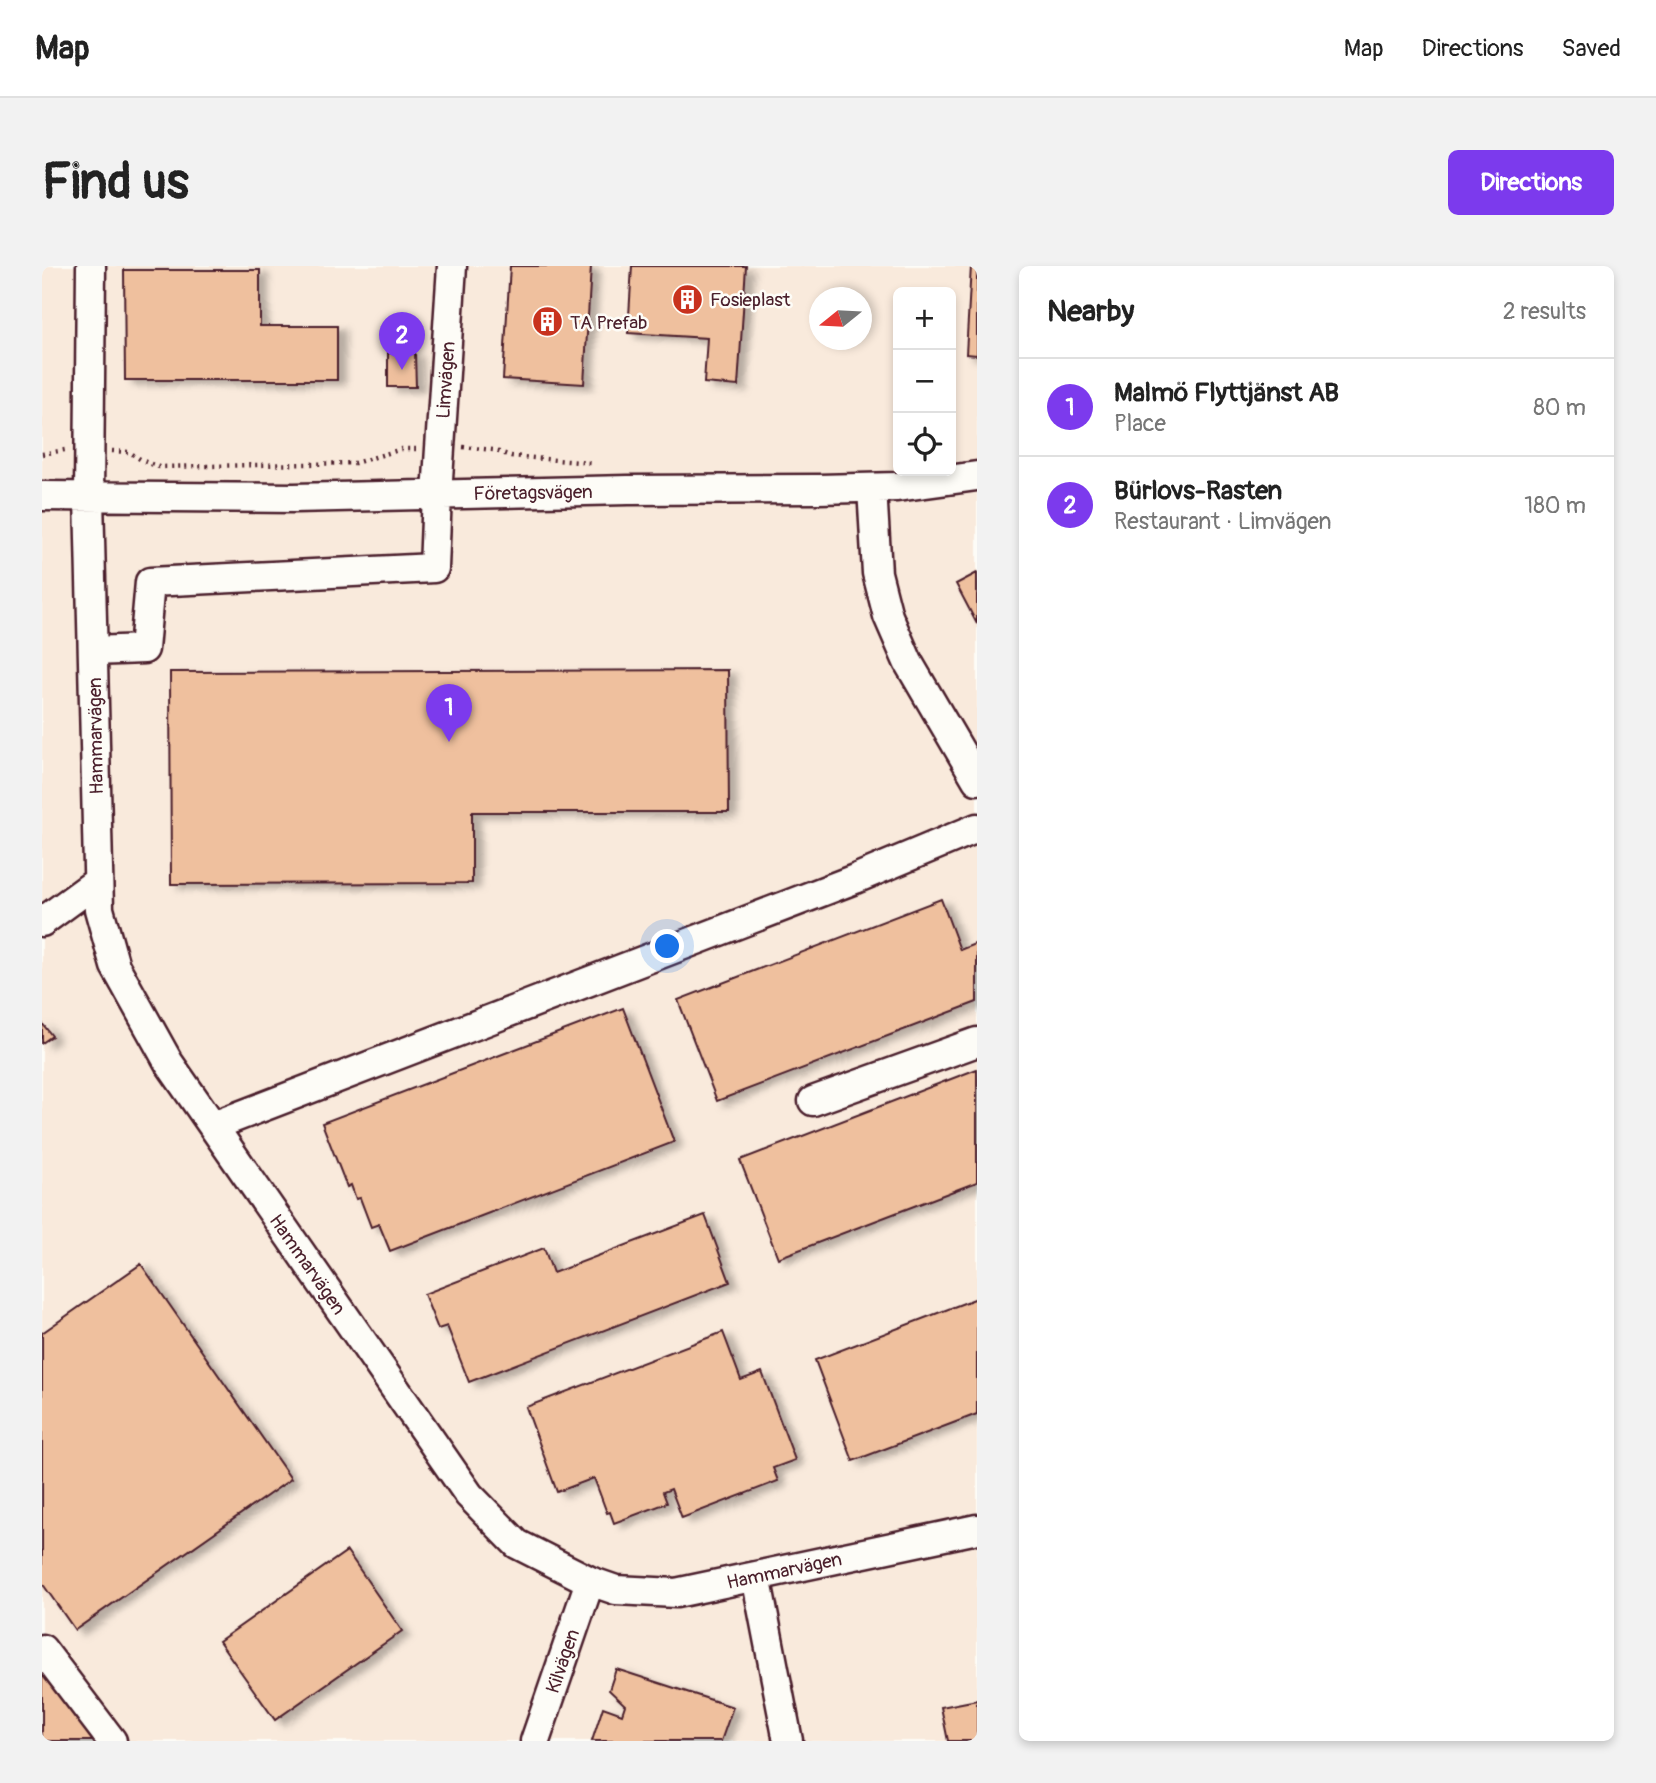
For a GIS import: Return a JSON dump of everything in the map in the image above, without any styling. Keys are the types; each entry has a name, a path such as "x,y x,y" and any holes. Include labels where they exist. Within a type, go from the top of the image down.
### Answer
{"street":[{"path":"89,497 91,266"},
{"name":"Limvägen","path":"93,651 144,649 150,582 434,568 452,266"},
{"name":"Företagsvägen","path":"42,496 294,498 628,490 872,488 977,476"},
{"path":"872,488 877,573 888,616 908,662 977,780"},
{"name":"Hammarvägen","path":"89,497 99,909 115,966 169,1063 469,1495 517,1544 590,1581 616,1590 676,1593 977,1529"},
{"path":"213,1126 855,879 977,828"},
{"path":"42,922 98,881"},
{"path":"813,1101 977,1042"},
{"path":"756,1576 788,1741"},
{"name":"Kilvägen","path":"535,1741 590,1581"},
{"path":"42,1649 112,1741"}],"path":[{"path":"42,454 58,450 129,452 159,467 355,463 402,449 470,447 511,456 601,463"}],"shaded area":[{"path":"42,266 977,266 977,1741 42,1741"}],"building":[{"name":"TA Prefab","path":"510,266 591,266 584,384 503,379"},
{"name":"Fosieplast","path":"632,266 746,266 738,386 704,383 707,338 628,333"},
{"path":"971,266 977,266 977,355 966,354"},
{"path":"124,270 260,270 260,326 337,326 337,380 125,380"},
{"path":"388,353 415,353 416,387 388,387"},
{"path":"977,573 977,624 956,584"},
{"path":"728,670 729,812 472,812 472,883 171,884 170,672"},
{"path":"941,899 960,950 977,943 977,1002 717,1101 678,1000"},
{"path":"623,1008 674,1142 390,1251 379,1224 371,1227 360,1198 356,1199 351,1185 347,1187 322,1123"},
{"path":"42,1023 52,1036 42,1043"},
{"path":"977,1069 977,1182 778,1258 740,1160"},
{"path":"705,1215 730,1282 469,1382 447,1326 438,1329 424,1294 544,1248 553,1273"},
{"path":"141,1264 291,1479 75,1630 42,1583 42,1333"},
{"path":"977,1298 977,1414 853,1461 815,1360"},
{"path":"723,1332 741,1380 762,1372 795,1460 773,1468 778,1481 682,1518 671,1489 663,1492 667,1503 614,1523 610,1512 607,1513 594,1478 557,1492 526,1407"},
{"path":"347,1551 402,1631 275,1720 219,1641"},
{"path":"616,1669 733,1707 721,1741 592,1741 603,1707 622,1714 625,1705 609,1690"},
{"path":"42,1672 95,1741 42,1741"},
{"path":"977,1700 977,1741 948,1741 941,1707"}],"place":[{"name":"Fosieplast","path":"687,299"},
{"name":"TA Prefab","path":"547,322"},
{"name":"Bürlovs-Rasten","path":"402,370"},
{"name":"Malmö Flyttjänst AB","path":"449,742"}]}
